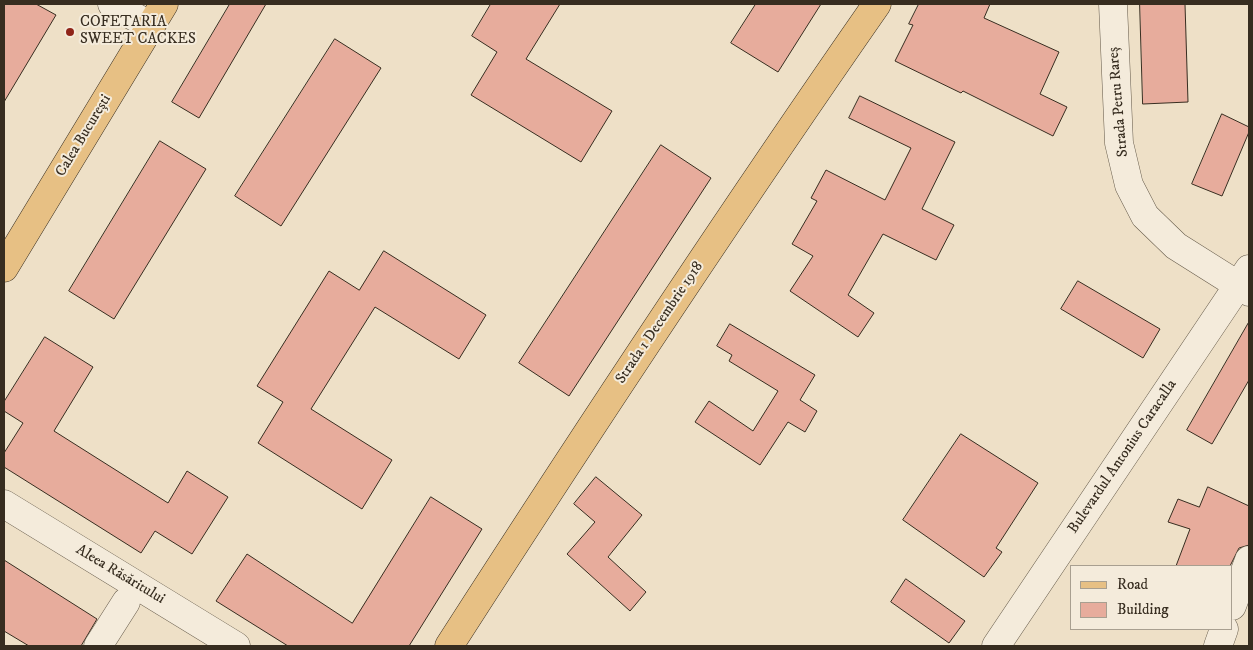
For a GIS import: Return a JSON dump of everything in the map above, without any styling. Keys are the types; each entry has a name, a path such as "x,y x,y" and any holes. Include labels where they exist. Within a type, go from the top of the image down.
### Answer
{"main road":[{"name":"Strada 1 Decembrie 1918","path":"449,646 567,463 765,166 877,4"},
{"name":"Calea București","path":"4,268 157,15"}],"street":[{"path":"112,4 157,15"},
{"name":"Strada Petru Rareș","path":"1113,4 1119,143 1129,185 1145,216 1176,246 1246,282"},
{"name":"Bulevardul Antonius Caracalla","path":"996,646 1246,282"},
{"name":"Aleea Răsăritului","path":"4,504 236,646"},
{"path":"1233,603 1249,560"},
{"path":"98,646 126,602"},
{"path":"1218,646 1224,630"}],"building":[{"path":"4,4 36,4 56,15 4,102"},
{"path":"230,4 266,4 199,118 172,102"},
{"path":"491,4 560,4 526,59 612,111 581,162 471,95 497,52 472,36"},
{"path":"756,4 821,4 778,72 731,43"},
{"path":"919,4 990,4 984,18 1059,52 1040,94 1067,107 1053,136 963,91 961,93 895,61 913,25 909,24"},
{"path":"1140,4 1185,4 1188,102 1143,104"},
{"path":"335,39 381,68 281,226 235,196"},
{"path":"860,96 955,142 922,209 954,225 936,260 883,234 848,295 874,313 858,337 790,291 813,256 792,244 817,201 811,198 826,170 885,200 911,148 849,118"},
{"path":"1222,114 1249,127 1249,132 1222,196 1192,184"},
{"path":"160,141 206,169 114,319 69,291"},
{"path":"661,145 711,178 569,396 519,363"},
{"path":"384,251 486,315 459,359 375,307 311,409 392,460 362,509 258,443 283,402 257,386 329,271 359,290"},
{"path":"1078,281 1160,329 1143,358 1061,309"},
{"path":"1249,322 1249,380 1212,444 1187,430"},
{"path":"730,324 815,375 800,400 817,411 805,432 788,422 760,465 695,422 709,401 753,431 778,391 729,361 732,355 717,346"},
{"path":"45,337 93,367 54,431 168,503 187,471 228,497 192,554 155,531 141,553 4,467 4,453 23,423 4,411 4,402"},
{"path":"961,434 1038,483 996,548 1002,552 984,577 903,520"},
{"path":"596,477 642,515 608,557 646,592 630,611 567,554 595,522 574,504"},
{"path":"1208,487 1249,506 1249,545 1239,548 1230,565 1176,565 1190,529 1168,522 1178,499 1199,507"},
{"path":"431,497 482,529 409,646 288,646 216,601 247,554 352,623"},
{"path":"4,560 97,619 81,646 29,646 4,631"},
{"path":"906,579 965,621 949,643 891,602"}],"place":[{"name":"COFETARIA SWEET CACKES","path":"70,32"}]}
